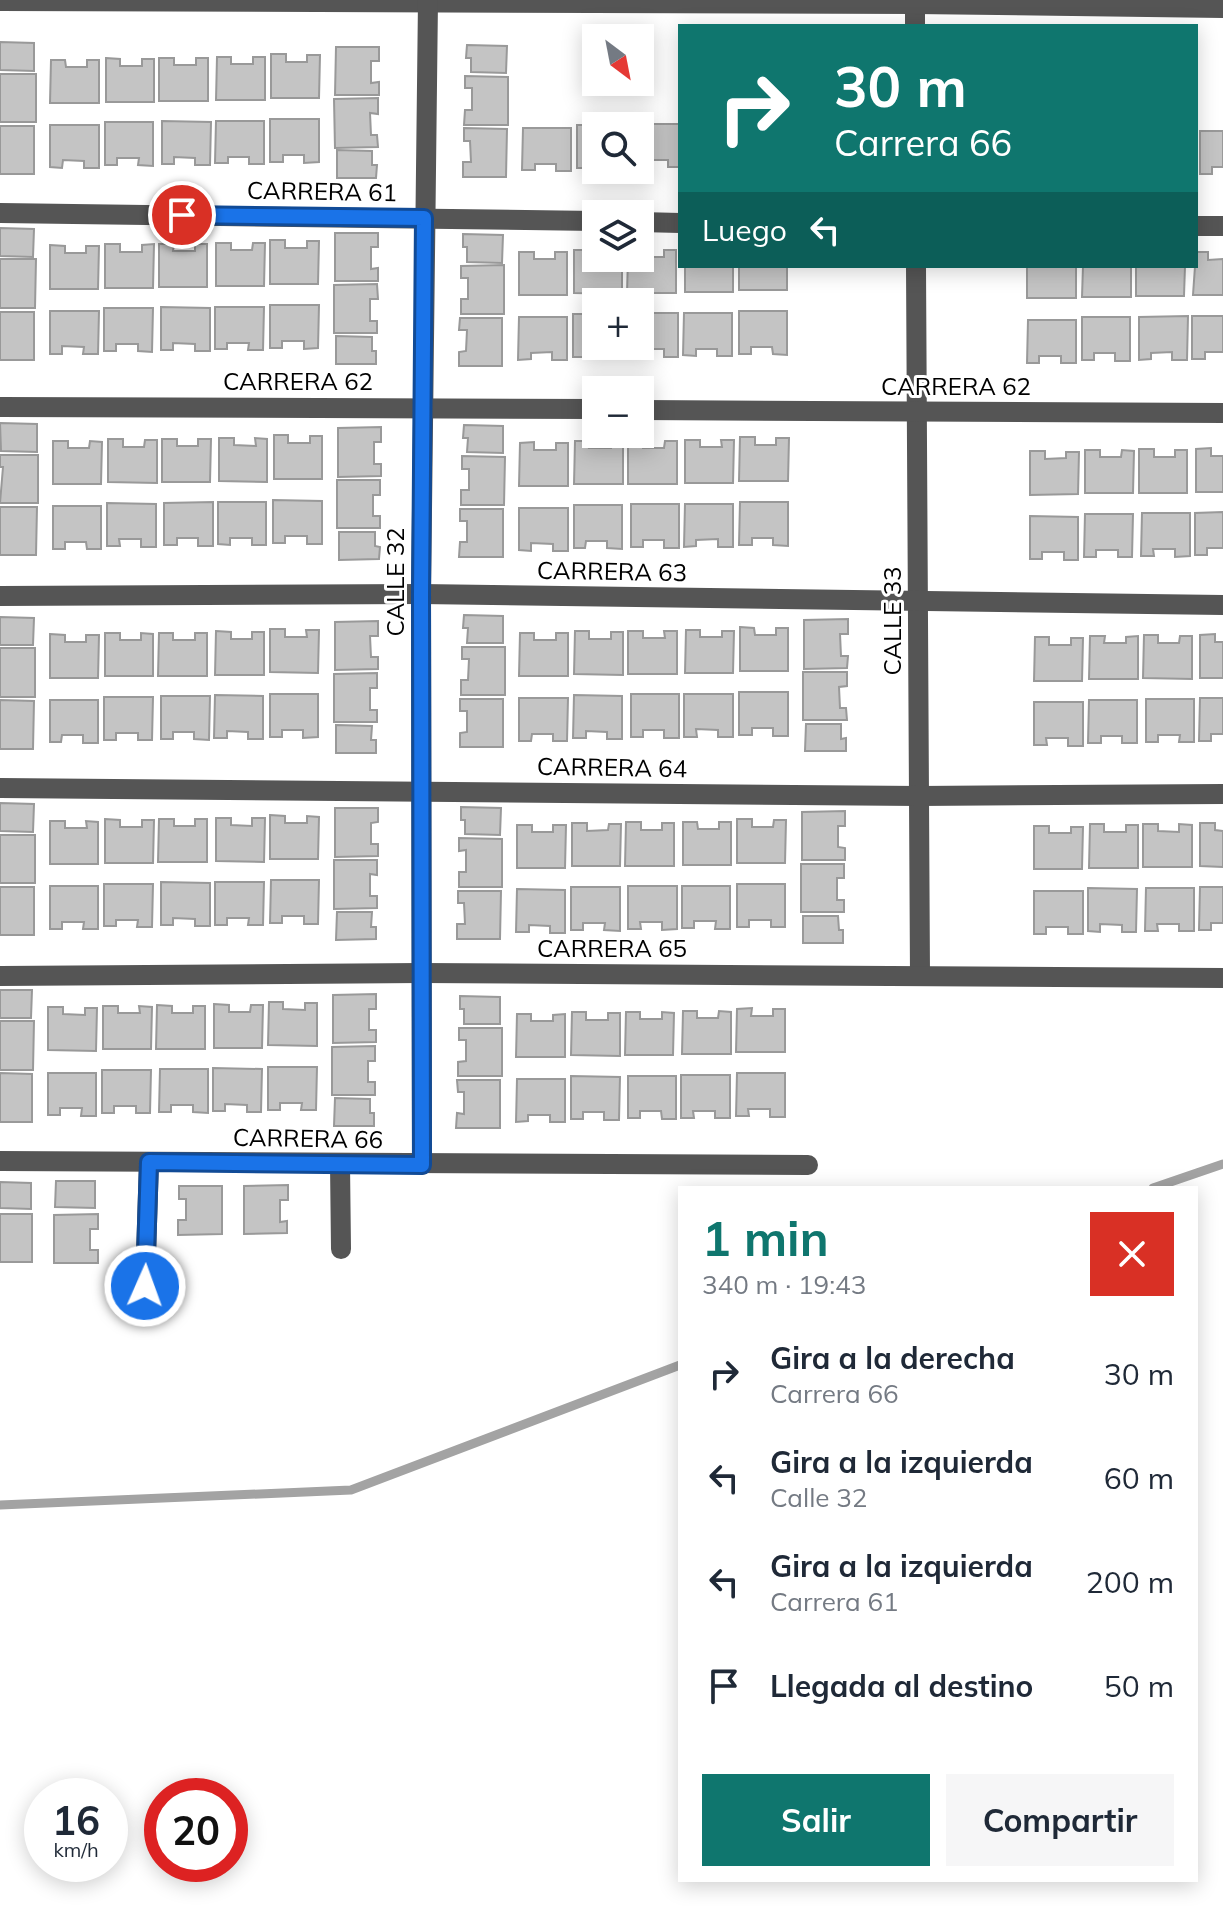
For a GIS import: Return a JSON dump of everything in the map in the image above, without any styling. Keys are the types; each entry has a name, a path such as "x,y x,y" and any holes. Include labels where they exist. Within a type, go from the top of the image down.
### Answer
{"street":[{"path":"0,1 915,2 1223,8"},
{"name":"CALLE 32","path":"422,1165 421,594 428,1"},
{"path":"915,2 915,24"},
{"name":"CARRERA 61","path":"0,213 582,221"},
{"path":"654,222 678,223"},
{"path":"1198,226 1223,226"},
{"name":"CALLE 33","path":"916,268 920,976"},
{"name":"CARRERA 62","path":"0,407 582,409"},
{"name":"CARRERA 62","path":"654,410 1223,413"},
{"name":"CARRERA 63","path":"0,596 421,594 1223,605"},
{"name":"CARRERA 64","path":"0,788 919,796 1223,794"},
{"name":"CARRERA 65","path":"0,976 421,973 1223,978"},
{"name":"CARRERA 66","path":"0,1161 808,1165"},
{"path":"145,1286 149,1162"},
{"path":"340,1164 341,1249"}],"building":[{"path":"0,42 34,43 34,71 0,70"},
{"path":"467,45 507,46 506,73 471,72 471,58 466,58"},
{"path":"336,47 379,47 379,61 371,61 371,83 379,82 379,95 335,95"},
{"path":"271,54 286,54 286,62 307,62 307,55 320,55 319,98 271,98"},
{"path":"217,57 231,57 231,64 253,64 253,57 265,57 265,100 216,100"},
{"path":"106,58 120,59 120,66 142,66 142,59 154,59 154,102 106,102"},
{"path":"159,58 174,58 174,65 196,65 196,58 208,58 208,101 159,101"},
{"path":"51,60 65,60 66,67 87,67 87,60 99,60 99,103 50,103"},
{"path":"0,74 36,74 36,122 0,122"},
{"path":"465,76 508,77 508,125 464,125 465,110 472,110 472,88 465,88"},
{"path":"378,98 378,114 370,113 371,135 377,135 378,147 335,148 334,99"},
{"path":"270,119 319,119 319,162 304,163 304,155 283,155 283,162 270,162"},
{"path":"162,121 211,122 210,165 195,165 195,158 174,157 174,164 162,164"},
{"path":"216,121 264,121 264,164 249,164 249,157 228,157 228,163 215,163"},
{"path":"105,122 153,122 153,166 138,165 139,158 117,158 117,165 105,165"},
{"path":"654,124 678,124 678,167 668,167 668,160 654,160"},
{"path":"50,125 99,125 99,168 84,168 84,161 63,160 62,168 50,167"},
{"path":"577,125 582,125 582,168 577,168"},
{"path":"0,126 34,126 34,174 0,174"},
{"path":"464,128 507,129 506,177 463,177 463,162 471,162 470,141 464,141"},
{"path":"523,128 571,128 571,171 556,171 556,164 535,164 535,170 522,170"},
{"path":"1200,131 1223,131 1223,167 1212,167 1212,174 1200,174"},
{"path":"337,150 372,151 372,165 377,165 376,178 337,178"},
{"path":"0,228 34,229 33,257 0,256"},
{"path":"335,233 378,233 378,247 371,247 371,269 378,268 378,281 335,281"},
{"path":"463,234 503,235 502,263 467,262"},
{"path":"270,240 285,240 285,248 307,248 307,241 319,241 318,284 270,284"},
{"path":"216,243 231,243 231,250 252,250 253,243 265,243 264,286 216,286"},
{"path":"105,244 120,244 120,252 142,252 142,245 154,244 153,288 105,288"},
{"path":"159,244 174,244 173,251 195,251 195,244 207,244 207,287 159,287"},
{"path":"50,245 65,246 65,253 86,253 86,246 99,246 98,289 50,289"},
{"path":"574,250 582,250 582,272 622,272 622,288 582,288 582,293 574,293"},
{"path":"664,250 676,250 676,293 654,293 654,288 627,288 628,272 654,272 654,257 664,257"},
{"path":"519,252 534,252 534,259 555,259 555,252 567,252 567,295 519,295"},
{"path":"1198,252 1208,252 1208,260 1223,259 1223,295 1193,295"},
{"path":"0,259 36,259 35,308 0,308"},
{"path":"504,265 504,314 461,314 461,299 468,299 468,278 461,278 461,266"},
{"path":"685,268 733,268 733,292 685,292"},
{"path":"739,268 787,268 787,290 739,290"},
{"path":"1027,268 1076,268 1076,298 1027,298"},
{"path":"1083,268 1131,268 1131,297 1082,297"},
{"path":"1136,268 1185,268 1184,296 1136,296"},
{"path":"377,284 378,299 370,299 370,321 377,321 377,333 334,333 334,285"},
{"path":"270,305 319,305 318,348 304,349 304,341 282,341 282,348 270,348"},
{"path":"161,307 210,308 210,351 195,351 195,344 173,343 173,350 161,350"},
{"path":"215,307 264,307 263,350 248,350 249,343 227,343 227,349 215,349"},
{"path":"104,308 153,308 152,352 138,351 138,344 116,344 116,351 104,351"},
{"path":"50,311 99,311 98,354 83,354 84,347 62,346 62,354 50,354"},
{"path":"739,311 787,311 787,355 773,354 772,347 751,347 751,354 739,354"},
{"path":"0,312 34,312 34,360 0,360"},
{"path":"654,313 678,313 678,357 664,357 664,349 654,349"},
{"path":"684,313 732,313 732,356 717,356 717,349 696,349 696,356 683,355"},
{"path":"573,314 582,314 582,357 573,357"},
{"path":"1188,316 1187,360 1172,360 1172,352 1151,353 1151,359 1139,360 1139,317"},
{"path":"1192,316 1223,316 1223,352 1205,352 1205,359 1192,359"},
{"path":"519,317 567,317 567,360 552,360 552,352 531,353 531,359 518,360"},
{"path":"1082,317 1130,317 1130,361 1115,361 1115,353 1094,353 1094,360 1082,360"},
{"path":"460,318 502,318 502,366 459,366 459,352 466,351 467,330 459,330"},
{"path":"1028,320 1076,320 1076,363 1061,363 1061,356 1039,356 1039,363 1027,363"},
{"path":"336,336 372,337 376,364 336,364"},
{"path":"0,423 37,424 37,452 1,451"},
{"path":"464,425 503,426 503,453 467,452 468,438 463,438"},
{"path":"381,427 381,442 374,442 374,464 381,464 381,476 338,477 338,428"},
{"path":"274,435 288,435 288,443 310,443 310,436 322,436 322,479 274,479"},
{"path":"740,437 755,437 755,445 776,445 776,438 789,438 788,481 739,481"},
{"path":"219,438 234,438 234,445 256,446 255,438 267,439 267,482 219,481"},
{"path":"108,439 123,439 123,447 144,447 145,440 157,440 157,483 108,482"},
{"path":"162,439 177,439 177,446 198,446 198,439 211,439 210,482 162,482"},
{"path":"685,440 700,440 700,447 722,447 721,440 734,440 733,483 685,483"},
{"path":"53,441 68,441 68,448 89,448 90,441 102,442 101,484 53,484"},
{"path":"575,441 582,441 582,448 623,448 623,484 574,484"},
{"path":"665,441 677,441 677,484 628,484 628,448 664,448"},
{"path":"534,442 534,450 556,450 556,443 568,443 568,486 519,486 520,443"},
{"path":"1211,448 1211,456 1223,456 1223,492 1196,492 1196,449"},
{"path":"1139,449 1154,449 1154,457 1175,457 1175,450 1187,450 1187,493 1139,493"},
{"path":"1085,450 1100,450 1100,457 1121,457 1122,450 1134,451 1133,493 1085,493"},
{"path":"1030,451 1045,451 1045,459 1066,458 1066,452 1079,452 1078,494 1030,495"},
{"path":"0,455 38,455 38,503 0,503 3,467 0,467"},
{"path":"462,456 505,457 504,505 461,505 461,490 469,490 469,469 462,469"},
{"path":"337,480 380,480 380,495 373,495 373,516 380,516 380,528 337,528"},
{"path":"273,500 322,501 322,544 307,544 307,536 285,536 285,543 273,543"},
{"path":"213,502 213,546 198,546 198,538 177,538 177,545 164,545 164,503"},
{"path":"218,502 266,502 266,545 252,545 252,538 230,538 230,545 218,544"},
{"path":"740,502 788,502 788,546 773,545 773,538 752,538 752,545 739,545"},
{"path":"107,503 156,504 156,547 141,547 141,539 119,539 120,546 107,546"},
{"path":"631,504 679,504 679,548 664,548 664,540 643,540 643,547 631,547"},
{"path":"685,504 733,504 733,547 718,547 718,539 696,540 696,546 684,547"},
{"path":"574,505 622,505 622,549 607,548 607,541 586,541 585,548 574,548"},
{"path":"53,506 101,506 101,549 87,549 86,542 65,542 65,549 53,549"},
{"path":"0,507 37,507 36,555 0,555"},
{"path":"519,508 568,508 568,551 553,551 553,544 531,543 531,551 519,550"},
{"path":"460,509 503,509 503,557 459,557 460,542 467,542 467,521 460,521"},
{"path":"1223,512 1223,548 1207,548 1207,555 1195,555 1195,513"},
{"path":"1142,513 1190,513 1190,556 1175,557 1175,549 1153,549 1154,556 1141,556"},
{"path":"1085,514 1133,514 1132,557 1118,557 1118,550 1096,550 1096,557 1084,557"},
{"path":"1030,516 1078,517 1078,560 1064,560 1064,552 1042,552 1042,559 1030,559"},
{"path":"339,532 375,532 375,546 380,547 379,559 339,560"},
{"path":"464,615 503,616 503,643 467,643 468,628 463,628"},
{"path":"0,617 34,618 33,645 0,645"},
{"path":"848,619 848,634 840,634 841,656 848,656 847,668 804,669 804,620"},
{"path":"378,621 378,636 370,636 371,657 378,657 378,669 335,670 335,622"},
{"path":"740,627 754,628 755,635 776,635 776,628 788,628 788,671 740,671"},
{"path":"270,629 285,629 285,637 307,637 306,630 319,630 318,673 270,672"},
{"path":"686,630 700,630 700,637 722,637 722,631 734,631 733,673 685,673"},
{"path":"216,631 231,632 231,639 252,639 252,632 264,632 264,675 215,675"},
{"path":"575,631 589,631 589,639 611,639 611,632 623,632 623,675 574,674"},
{"path":"628,631 643,631 643,638 665,638 664,631 677,631 677,674 628,674"},
{"path":"105,633 120,633 120,640 141,640 141,633 153,634 153,676 105,676"},
{"path":"159,633 173,633 173,640 195,640 195,633 207,633 207,676 158,676"},
{"path":"520,633 534,633 534,640 556,640 556,633 568,633 568,676 519,676"},
{"path":"50,634 65,635 65,642 86,642 86,635 99,635 98,678 50,678"},
{"path":"1215,634 1215,642 1223,642 1223,678 1200,678 1200,635"},
{"path":"1144,635 1158,635 1158,643 1179,643 1180,636 1192,636 1192,679 1143,678"},
{"path":"1090,636 1105,636 1104,643 1126,643 1126,637 1138,636 1138,679 1089,679"},
{"path":"1035,637 1049,637 1049,645 1071,645 1071,638 1083,638 1082,681 1034,681"},
{"path":"462,647 505,647 505,695 461,695 461,680 468,680 469,659 462,659"},
{"path":"0,648 35,648 35,697 0,697"},
{"path":"803,672 847,672 847,686 839,687 840,708 846,708 847,720 803,720"},
{"path":"377,673 377,688 370,688 370,710 377,710 377,722 334,722 334,674"},
{"path":"739,692 788,692 788,736 773,736 773,728 752,728 752,735 739,735"},
{"path":"270,694 318,694 318,737 303,738 303,730 282,730 282,737 270,737"},
{"path":"631,694 679,694 679,738 664,738 664,730 643,730 643,737 631,737"},
{"path":"684,694 733,694 733,737 718,737 718,730 696,729 697,737 684,737"},
{"path":"215,695 263,696 263,739 248,739 248,732 227,731 227,738 214,738"},
{"path":"574,695 622,696 622,739 607,739 607,732 586,731 586,738 573,738"},
{"path":"161,696 210,696 209,740 194,739 194,732 173,732 173,739 161,739"},
{"path":"104,697 153,697 152,740 138,740 138,733 116,733 116,740 104,740"},
{"path":"519,698 568,698 567,741 553,741 553,734 532,734 531,741 519,741"},
{"path":"1200,698 1223,698 1223,734 1211,734 1211,741 1199,741"},
{"path":"460,699 503,699 503,747 460,747 460,733 467,732 467,711 460,711"},
{"path":"1146,699 1194,699 1194,742 1179,742 1180,735 1158,735 1158,742 1146,742"},
{"path":"0,700 34,701 33,749 0,749"},
{"path":"50,700 98,700 98,743 83,743 83,735 62,735 61,742 50,742"},
{"path":"1089,700 1137,700 1137,743 1122,743 1122,736 1101,736 1101,743 1088,743"},
{"path":"1034,702 1083,702 1083,746 1068,746 1068,738 1046,738 1047,745 1034,745"},
{"path":"806,724 841,724 841,739 846,738 846,751 805,751"},
{"path":"336,725 372,726 371,740 376,740 376,753 336,753"},
{"path":"0,803 34,804 33,832 0,831"},
{"path":"461,807 501,808 500,835 465,834"},
{"path":"335,808 378,808 378,822 371,823 371,844 378,844 378,856 335,857"},
{"path":"845,811 845,826 838,826 838,847 845,848 845,860 802,860 802,812"},
{"path":"270,815 285,816 285,823 307,823 307,816 319,817 318,859 270,859"},
{"path":"216,818 231,818 231,825 252,826 252,818 265,818 264,862 216,861"},
{"path":"105,819 120,820 120,827 142,827 142,820 154,820 153,863 105,863"},
{"path":"159,819 174,819 174,826 195,826 195,819 207,819 207,862 158,862"},
{"path":"737,819 752,819 752,827 773,827 774,820 786,820 785,863 737,863"},
{"path":"50,821 65,821 65,828 87,828 86,821 98,822 98,864 50,864"},
{"path":"626,822 641,822 641,830 662,830 662,823 674,823 674,866 625,866"},
{"path":"683,822 697,822 698,829 719,829 719,822 731,822 731,865 683,865"},
{"path":"572,823 587,823 587,831 608,830 609,824 621,824 620,866 572,866"},
{"path":"1200,823 1215,823 1215,830 1223,831 1223,867 1200,866"},
{"path":"1090,824 1104,824 1104,832 1126,832 1126,825 1138,825 1138,868 1089,868"},
{"path":"1143,824 1158,824 1158,831 1179,832 1179,824 1192,825 1192,867 1143,867"},
{"path":"517,825 532,825 532,832 553,832 553,825 566,825 565,868 517,868"},
{"path":"1034,826 1049,826 1049,833 1071,833 1071,827 1083,827 1082,869 1034,869"},
{"path":"0,835 35,835 35,883 0,883"},
{"path":"459,838 502,839 502,887 459,887 459,872 466,872 466,850 459,851"},
{"path":"334,860 377,860 377,875 370,874 370,896 377,896 377,908 334,909"},
{"path":"801,864 844,864 844,878 837,878 837,900 844,900 844,912 801,912"},
{"path":"271,880 319,880 318,924 304,924 304,916 282,916 282,923 270,923"},
{"path":"161,882 210,883 210,926 195,926 195,919 173,918 173,925 161,925"},
{"path":"215,882 264,882 263,925 248,925 249,918 227,918 227,925 215,925"},
{"path":"104,884 153,884 152,927 137,927 138,920 116,920 116,926 104,926"},
{"path":"737,884 785,884 785,927 771,927 771,920 749,920 749,927 737,927"},
{"path":"50,886 98,886 98,929 83,929 84,922 62,922 62,929 50,929"},
{"path":"628,886 677,886 677,929 662,930 662,922 640,922 641,929 628,929"},
{"path":"682,886 730,886 730,929 715,929 716,921 694,921 694,928 682,928"},
{"path":"0,887 34,887 34,935 0,935"},
{"path":"571,887 620,887 620,931 604,930 605,923 583,923 583,930 571,930"},
{"path":"1200,887 1223,887 1223,923 1211,923 1211,930 1199,930"},
{"path":"1088,888 1137,889 1136,932 1122,932 1122,925 1100,924 1100,932 1088,931"},
{"path":"1146,888 1194,888 1194,931 1179,931 1179,924 1157,924 1158,931 1145,931"},
{"path":"517,889 565,890 565,933 550,933 550,926 529,925 529,932 516,932"},
{"path":"458,891 501,891 500,939 457,939 457,924 465,924 464,903 458,903"},
{"path":"1034,891 1083,891 1083,934 1068,934 1068,927 1046,927 1046,934 1034,934"},
{"path":"337,912 372,912 371,927 376,927 376,939 336,940"},
{"path":"803,916 838,916 843,943 803,943"},
{"path":"0,990 32,990 31,1018 0,1018"},
{"path":"376,994 376,1009 369,1009 369,1030 376,1030 376,1042 333,1043 333,995"},
{"path":"460,996 500,997 500,1024 464,1024"},
{"path":"269,1002 283,1002 283,1009 305,1010 305,1003 317,1003 317,1046 268,1045"},
{"path":"214,1004 229,1005 229,1012 250,1012 251,1005 263,1005 262,1048 214,1048"},
{"path":"157,1005 172,1006 172,1013 193,1013 193,1006 205,1006 205,1049 156,1049"},
{"path":"103,1006 118,1006 118,1013 140,1013 139,1006 152,1007 151,1049 103,1049"},
{"path":"48,1007 63,1007 63,1014 85,1015 85,1008 97,1008 96,1051 48,1050"},
{"path":"752,1008 751,1016 773,1016 773,1009 785,1009 785,1052 736,1052 737,1009"},
{"path":"683,1011 697,1011 697,1018 718,1018 719,1011 731,1012 731,1054 682,1054"},
{"path":"572,1012 586,1012 586,1020 608,1020 608,1013 620,1013 620,1056 571,1055"},
{"path":"626,1012 640,1012 640,1019 662,1019 662,1012 674,1013 673,1055 625,1055"},
{"path":"517,1014 531,1014 531,1021 553,1021 553,1015 565,1014 565,1057 516,1057"},
{"path":"0,1021 34,1021 33,1070 0,1070"},
{"path":"459,1028 502,1028 502,1076 458,1076 458,1062 466,1061 466,1040 459,1040"},
{"path":"375,1046 375,1061 368,1061 368,1082 375,1082 375,1095 332,1095 332,1047"},
{"path":"268,1067 317,1067 316,1110 301,1110 302,1103 280,1103 280,1110 268,1110"},
{"path":"213,1068 262,1069 261,1112 247,1112 247,1105 225,1104 225,1111 213,1111"},
{"path":"160,1069 208,1069 208,1113 193,1112 193,1105 171,1105 171,1112 159,1112"},
{"path":"102,1070 151,1070 150,1113 136,1113 136,1106 114,1106 114,1113 102,1113"},
{"path":"0,1073 32,1074 32,1122 0,1122"},
{"path":"48,1073 96,1073 96,1116 81,1116 82,1108 60,1108 60,1115 48,1115"},
{"path":"737,1073 785,1073 785,1117 770,1117 770,1109 748,1109 749,1116 736,1116"},
{"path":"681,1075 730,1075 730,1118 715,1118 715,1111 693,1111 694,1118 681,1118"},
{"path":"571,1076 620,1077 619,1120 604,1120 604,1112 583,1112 583,1119 571,1119"},
{"path":"628,1076 676,1076 676,1119 662,1119 661,1111 640,1111 640,1118 628,1118"},
{"path":"517,1079 565,1079 565,1122 550,1122 550,1115 528,1115 528,1121 516,1122"},
{"path":"457,1080 500,1080 500,1128 456,1128 457,1113 464,1114 464,1092 458,1092"},
{"path":"335,1098 370,1099 374,1126 334,1126"},
{"path":"56,1181 95,1181 95,1208 55,1207"},
{"path":"0,1182 31,1183 31,1209 0,1208"},
{"path":"288,1185 288,1200 280,1200 280,1222 287,1221 287,1233 244,1234 244,1186"},
{"path":"179,1186 222,1186 222,1234 178,1235 178,1220 186,1220 186,1199 179,1199"},
{"path":"0,1214 32,1214 32,1262 0,1262"},
{"path":"98,1214 98,1229 90,1229 90,1250 98,1250 98,1263 54,1263 54,1215"}],"waterway":[{"path":"1159,1186 1223,1164"},
{"path":"0,1505 351,1490 678,1366"}],"route":[{"path":"145,1286 149,1162 422,1165 424,218 182,215"}]}
